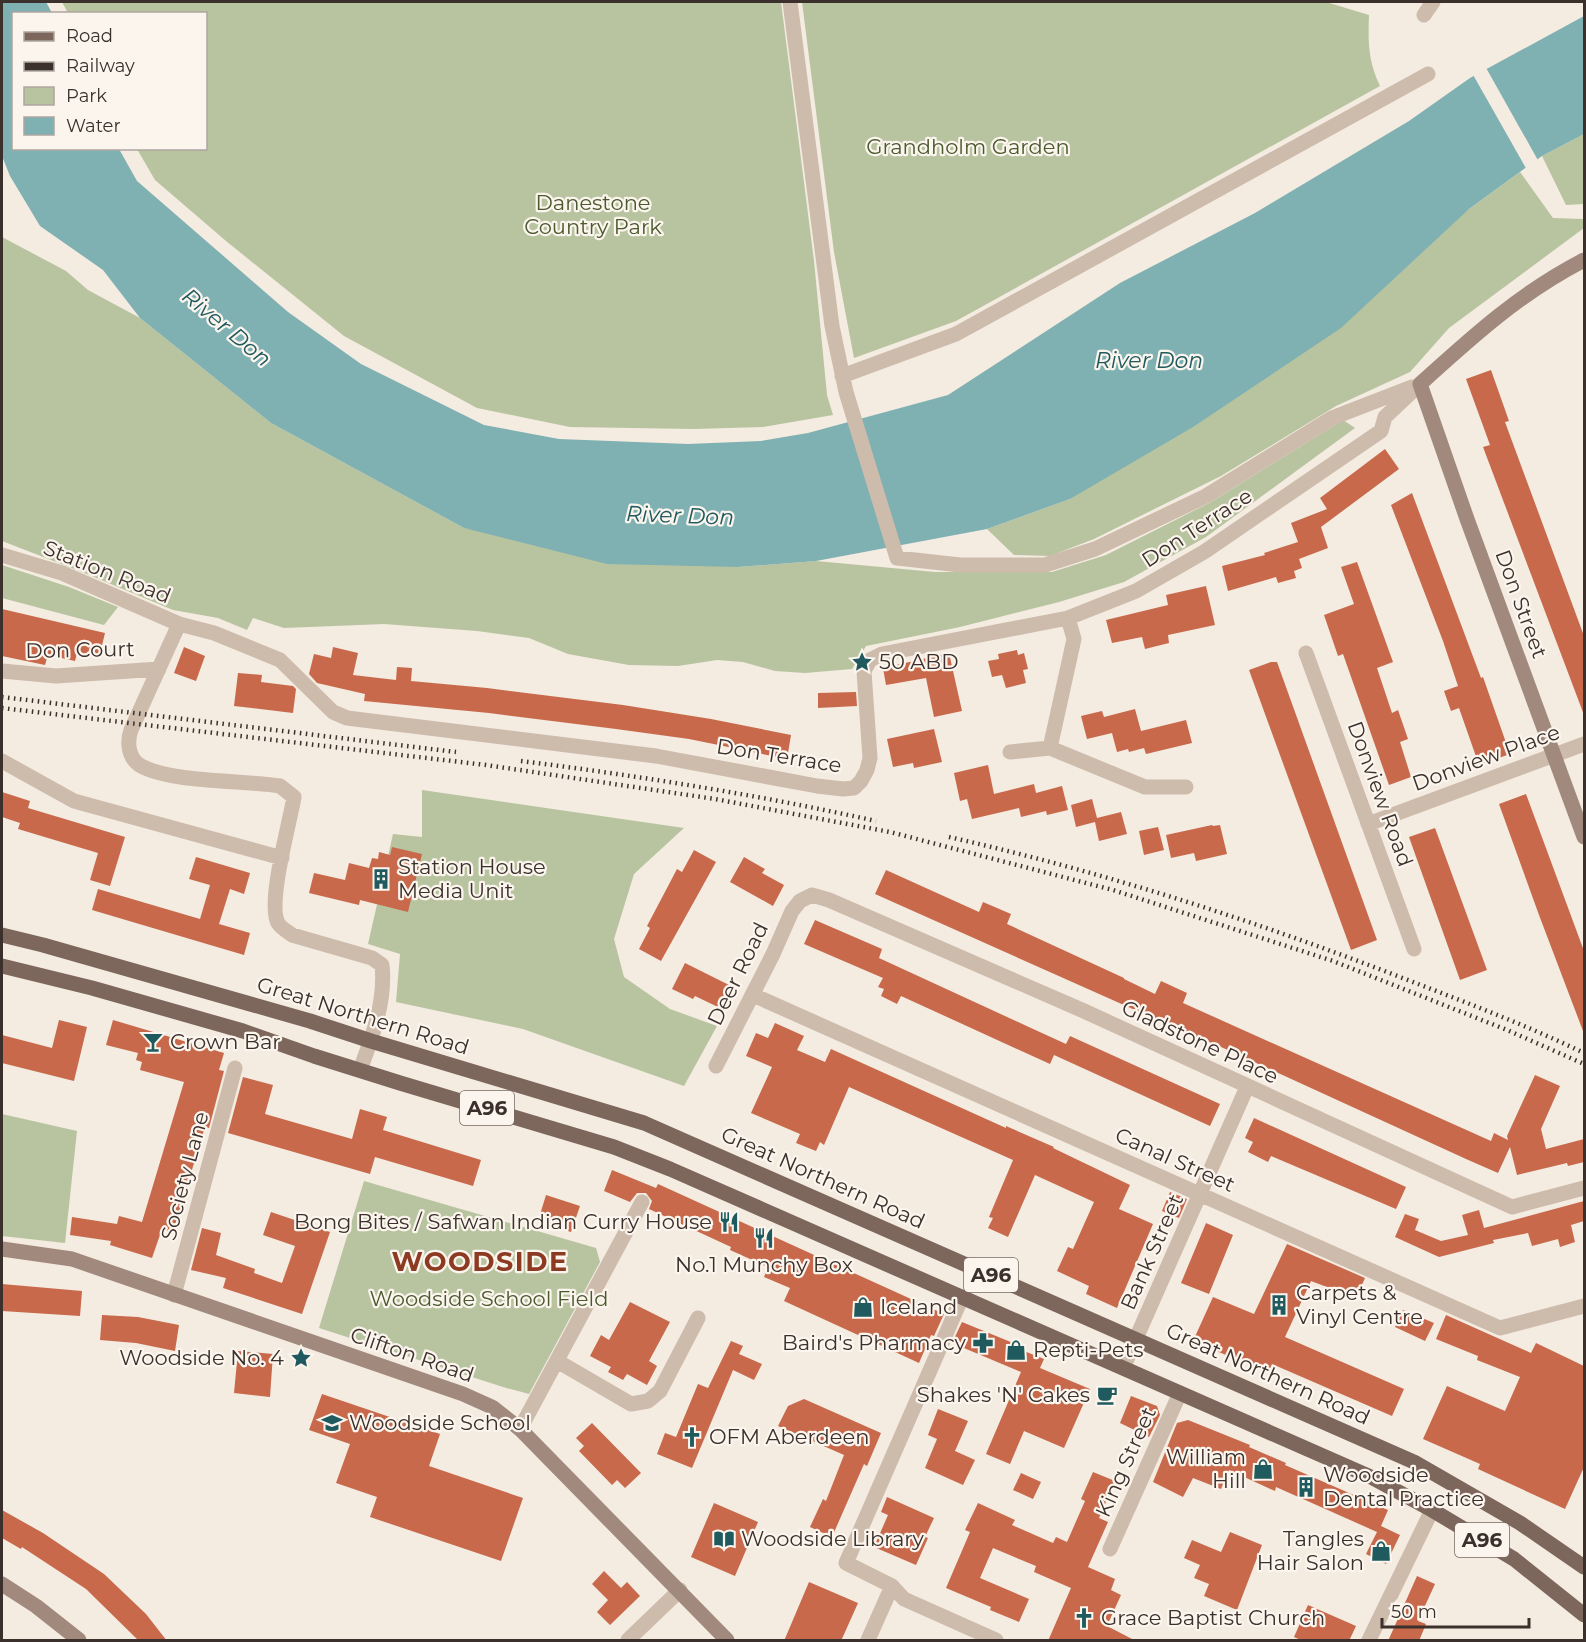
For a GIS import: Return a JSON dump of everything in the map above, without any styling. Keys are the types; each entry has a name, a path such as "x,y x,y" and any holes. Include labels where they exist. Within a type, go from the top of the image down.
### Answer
{"main road":[{"name":"Great Northern Road","path":"2,935 300,1018 644,1123 1414,1462 1520,1523 1584,1567"},
{"name":"A96","path":"3,966 92,988 243,1031 314,1056 614,1147 670,1169 1371,1477 1514,1559 1584,1615"}],"street":[{"path":"790,2 832,326 846,392 897,558 960,565 1045,565 1095,549 1206,496 1332,418 1420,384 1483,327 1527,293 1584,260"},
{"path":"1424,15 1433,2"},
{"path":"842,376 956,334 1428,74"},
{"name":"Don Terrace","path":"179,624 214,633 280,660 333,712 347,718 656,756 817,786 854,788 861,781 869,764 864,671 870,660 882,654 1068,618 1136,591 1204,552 1381,431 1385,417 1420,384"},
{"name":"Don Street","path":"1420,384 1584,837"},
{"name":"Station Road","path":"2,555 62,573 179,624 129,736 133,758 136,762 161,774 280,786 294,797 276,889 275,915 284,929 303,939 372,958 382,965 383,975 376,1026 360,1070"},
{"path":"1050,748 1074,639 1068,618"},
{"name":"Donview Road","path":"1306,653 1414,949"},
{"name":"Don Court","path":"2,671 56,676 159,669"},
{"name":"Donview Place","path":"1368,824 1584,744"},
{"path":"1010,752 1050,748 1144,787 1186,787"},
{"path":"2,760 74,801 282,858"},
{"name":"Gladstone Place","path":"800,901 812,896 829,900 1084,1011 1512,1207 1584,1188"},
{"name":"Deer Road","path":"716,1066 773,954 785,924 800,901"},
{"name":"Canal Street","path":"753,994 1500,1328 1584,1306"},
{"name":"Society Lane","path":"174,1295 235,1068"},
{"name":"Bank Street","path":"1123,1368 1247,1087"},
{"path":"519,1429 642,1202"},
{"name":"Clifton Road","path":"2,1249 72,1259 463,1394 492,1407 519,1429 680,1590 727,1641"},
{"path":"962,1297 846,1563 892,1586 904,1599 996,1641"},
{"path":"557,1361 631,1404 648,1401 660,1391 698,1318"},
{"name":"King Street","path":"1110,1549 1180,1393"},
{"path":"1370,1641 1432,1510"},
{"path":"2,1584 44,1611 79,1641"},
{"path":"868,1641 892,1586"},
{"path":"628,1641 680,1590"}],"green space":[{"name":"Danestone Country Park","path":"62,2 781,2 814,261 827,395 833,415 763,427 694,429 570,427 477,408 344,336 226,241 155,180 138,150 207,150 207,12 67,12"},
{"name":"Grandholm Garden","path":"802,2 1326,2 1369,15 1370,51 1380,86 956,321 854,358 834,252"},
{"path":"1584,134 1584,204 1566,205 1542,156"},
{"path":"1520,172 1553,218 1584,219 1584,228 1449,328 1410,372 1336,406 1221,476 1094,539 1050,556 1014,555 987,529 1070,499"},
{"path":"2,237 66,271 88,290 140,318 271,423 464,528 738,567 816,561 935,572 1052,572 1106,555 1211,502 1343,420 1355,428 1206,537 1124,582 1059,602 960,627 866,646 852,669 805,673 775,671 743,662 717,660 678,666 629,665 568,654 529,638 477,631 384,624 284,628 253,618 247,630 218,618 173,610 2,541"},
{"path":"2,565 69,587 118,607 104,625 2,598"},
{"path":"422,790 684,828 634,874 614,939 624,977 670,1009 717,1026 684,1086 523,1029 396,1002 400,954 368,944 393,834 422,837"},
{"path":"2,1114 77,1131 65,1243 2,1236"},
{"name":"Woodside School Field","path":"364,1181 596,1248 600,1262 529,1394 319,1328"}],"water":[{"name":"River Don","path":"2,2 46,2 51,12 12,12 12,150 120,150 137,181 288,312 361,364 484,425 559,439 688,444 761,441 808,433 948,395 1120,283 1255,213 1409,121 1470,78 1584,16 1584,134 1542,156 1469,209 1341,328 1193,427 1070,499 987,529 816,561 738,567 607,564 464,528 271,423 140,318 103,270 40,226 10,176 2,156"}],"pier":[{"path":"1485,66 1539,162 1527,170 1472,73"}],"building":[{"path":"1491,370 1509,421 1505,422 1584,636 1584,715 1483,447 1490,445 1466,379"},
{"path":"1385,449 1399,469 1321,527 1328,548 1299,559 1302,568 1294,571 1296,578 1278,583 1276,577 1228,591 1222,566 1265,555 1264,553 1298,542 1291,523 1327,509 1320,498"},
{"path":"1412,493 1510,754 1479,765 1459,708 1451,711 1444,691 1458,686 1391,505"},
{"path":"1357,562 1393,662 1377,668 1392,713 1398,710 1408,739 1400,742 1411,777 1389,785 1343,654 1338,656 1324,615 1354,604 1341,567"},
{"path":"1206,586 1215,625 1168,635 1169,643 1145,649 1142,637 1112,643 1106,620 1168,605 1166,595"},
{"path":"2,609 105,633 99,658 77,653 75,661 48,655 45,665 2,656"},
{"path":"184,647 205,656 196,681 174,673"},
{"path":"333,647 358,653 353,675 396,680 397,667 412,668 411,681 623,705 791,735 787,759 689,739 489,713 364,701 365,694 317,683 309,674 314,654 331,658"},
{"path":"1017,650 1018,655 1024,653 1028,669 1023,670 1026,683 1006,688 1002,675 992,677 988,661 999,659 998,654"},
{"path":"949,653 962,711 934,717 926,678 886,685 883,668"},
{"path":"1277,662 1377,940 1351,950 1249,670"},
{"path":"238,673 262,675 261,682 293,686 296,689 293,713 234,706"},
{"path":"856,692 857,706 818,708 818,693"},
{"path":"1135,709 1141,731 1186,720 1192,743 1146,754 1144,748 1117,752 1112,733 1087,739 1081,716 1102,711 1104,717"},
{"path":"934,729 942,762 914,768 913,763 893,767 887,739"},
{"path":"988,765 994,794 1034,784 1036,793 1062,786 1068,810 1047,815 1046,811 1021,817 1019,808 972,819 967,799 960,801 954,773"},
{"path":"2,792 30,801 28,808 125,837 110,886 90,880 98,853 18,829 20,823 2,817"},
{"path":"1526,794 1584,951 1583,1031 1499,804"},
{"path":"1092,799 1097,818 1121,812 1127,834 1099,841 1095,822 1076,827 1071,805"},
{"path":"1220,825 1227,854 1196,861 1194,853 1171,858 1166,835"},
{"path":"1158,827 1164,850 1144,855 1139,831"},
{"path":"1435,828 1487,970 1460,980 1409,837"},
{"name":"Station House Media Unit","path":"392,847 422,854 408,912 360,900 359,905 309,893 314,873 345,880 349,863 369,868 372,858 378,859 379,852 390,855"},
{"path":"694,850 716,862 661,961 639,949 650,928 647,926 677,869 682,872"},
{"path":"196,857 250,873 244,894 230,889 219,924 250,933 244,955 92,910 98,889 200,919 210,885 189,879"},
{"path":"744,857 765,869 762,873 784,885 773,906 730,882"},
{"path":"886,870 979,912 983,902 1011,914 1007,924 1155,994 1161,981 1187,993 1183,1003 1491,1141 1494,1133 1508,1140 1507,1136 1535,1075 1560,1086 1541,1129 1546,1149 1584,1139 1584,1162 1568,1166 1567,1163 1517,1175 1510,1147 1498,1173 1228,1050 875,894"},
{"path":"815,920 882,949 879,958 1066,1044 1070,1036 1220,1104 1210,1126 1054,1055 1050,1064 901,996 897,1004 881,996 884,989 878,987 883,978 804,944"},
{"path":"685,963 729,985 718,1007 695,996 693,999 672,989"},
{"path":"59,1020 87,1027 74,1081 2,1063 2,1035 52,1048"},
{"path":"113,1020 224,1053 219,1070 224,1071 209,1128 205,1127 173,1232 162,1229 152,1258 110,1245 111,1241 70,1235 72,1217 117,1224 119,1216 142,1222 184,1082 140,1070 142,1062 136,1060 138,1053 106,1045"},
{"path":"775,1023 804,1036 797,1050 825,1062 831,1049 1006,1128 1006,1126 1054,1147 1130,1185 1119,1209 1153,1224 1117,1308 1086,1294 1089,1286 1057,1271 1068,1247 1073,1249 1094,1202 1035,1175 1008,1237 988,1228 993,1218 989,1217 1013,1160 849,1087 824,1145 820,1142 816,1151 796,1143 800,1134 751,1113 772,1067 746,1056 756,1033 768,1038"},
{"path":"243,1077 273,1085 265,1114 352,1139 360,1109 387,1117 383,1130 481,1160 473,1186 375,1157 370,1174 228,1133"},
{"path":"1254,1118 1406,1187 1396,1209 1271,1156 1268,1162 1248,1152 1253,1142 1245,1138"},
{"path":"612,1170 656,1188 658,1184 944,1314 934,1336 931,1335 919,1363 784,1301 790,1288 764,1277 768,1267 649,1209 652,1201 646,1193 637,1193 630,1202 604,1191"},
{"path":"1170,1192 1187,1199 1179,1218 1162,1211"},
{"path":"546,1195 580,1206 571,1232 538,1221"},
{"path":"1584,1201 1584,1221 1571,1225 1575,1242 1560,1247 1558,1239 1532,1246 1528,1233 1493,1240 1494,1243 1439,1257 1395,1237 1405,1214 1419,1219 1415,1230 1441,1241 1468,1235 1462,1215 1479,1210 1484,1228"},
{"path":"271,1212 330,1232 302,1314 223,1288 226,1278 191,1270 202,1228 221,1233 216,1255 255,1269 254,1273 282,1283 295,1246 263,1235"},
{"path":"1206,1223 1233,1235 1209,1294 1181,1283"},
{"path":"1287,1244 1365,1278 1356,1298 1311,1281 1285,1337 1404,1389 1392,1416 1272,1364 1268,1373 1193,1341 1213,1297 1254,1314"},
{"path":"2,1284 82,1291 80,1316 2,1311"},
{"path":"630,1302 670,1322 649,1361 657,1366 647,1385 627,1374 623,1380 608,1372 611,1367 590,1356 601,1335 609,1340"},
{"path":"1403,1310 1434,1323 1425,1341 1395,1327"},
{"path":"102,1315 138,1317 179,1325 175,1351 136,1343 100,1340"},
{"path":"1446,1315 1531,1353 1536,1343 1584,1366 1584,1467 1565,1509 1478,1469 1480,1464 1423,1439 1447,1386 1505,1411 1520,1377 1477,1360 1478,1356 1436,1339"},
{"path":"962,1322 1025,1348 1024,1351 1044,1359 1040,1368 1090,1389 1064,1448 1024,1431 1010,1464 986,1454 1021,1372 952,1343"},
{"path":"731,1341 743,1346 739,1354 762,1364 754,1380 733,1370 692,1468 657,1454 665,1433 676,1437 698,1384 708,1388"},
{"path":"238,1351 273,1354 270,1397 234,1393"},
{"path":"322,1394 440,1434 429,1466 523,1498 501,1561 370,1517 377,1497 336,1483 350,1444 309,1430"},
{"path":"1131,1396 1157,1406 1160,1415 1149,1437 1120,1423"},
{"path":"804,1399 881,1433 867,1466 864,1464 832,1537 810,1527 823,1499 826,1501 844,1455 778,1426 788,1406"},
{"path":"938,1409 968,1421 955,1451 975,1460 963,1485 925,1468 937,1439 928,1435"},
{"path":"1188,1420 1250,1445 1249,1447 1286,1463 1285,1465 1388,1510 1381,1526 1400,1535 1386,1564 1366,1554 1377,1532 1276,1487 1275,1491 1229,1470 1221,1489 1193,1478 1183,1497 1153,1482 1177,1423"},
{"path":"592,1423 641,1473 625,1488 617,1480 612,1485 579,1451 584,1446 576,1438"},
{"path":"1093,1472 1115,1481 1099,1518 1108,1522 1088,1567 1115,1579 1111,1590 1121,1595 1107,1626 1136,1641 1048,1641 1071,1588 1034,1572 1036,1566 993,1548 980,1578 1029,1599 1019,1622 946,1588 970,1532 965,1530 978,1503 1015,1520 1012,1525 1053,1543 1056,1537 1067,1542 1085,1501 1081,1499"},
{"path":"1021,1473 1041,1482 1033,1499 1013,1490"},
{"path":"887,1497 934,1518 916,1565 874,1547 888,1515 881,1512"},
{"name":"Woodside Library","path":"714,1503 758,1522 735,1576 691,1557"},
{"path":"2,1510 43,1533 104,1574 146,1614 167,1641 139,1641 86,1589 22,1547 21,1549 2,1538"},
{"path":"1230,1532 1262,1545 1237,1610 1204,1596 1209,1584 1194,1578 1200,1565 1184,1558 1192,1540 1221,1552"},
{"path":"604,1571 621,1588 627,1582 640,1596 610,1625 597,1612 608,1600 592,1584"},
{"path":"1417,1576 1435,1584 1418,1621 1426,1624 1419,1641 1388,1641"},
{"path":"809,1582 858,1603 841,1641 784,1641"},
{"path":"1308,1605 1356,1626 1349,1641 1303,1641 1294,1637"}],"railway":[{"path":"2,697 456,752"},
{"path":"2,708 486,765 715,799 890,832 1113,890 1333,961 1507,1030 1584,1064"},
{"path":"521,761 699,787 876,821"},
{"path":"949,837 1121,882 1289,936 1446,995 1584,1053"}],"place":[{"name":"50 ABD","path":"862,662"},
{"name":"Station House Media Unit","path":"381,879"},
{"name":"Crown Bar","path":"153,1042"},
{"name":"Bong Bites / Safwan Indian Curry House","path":"729,1222"},
{"name":"No.1 Munchy Box","path":"764,1238"},
{"name":"Carpets & Vinyl Centre","path":"1279,1305"},
{"name":"Iceland","path":"863,1307"},
{"name":"Baird's Pharmacy","path":"983,1343"},
{"name":"Repti-Pets","path":"1016,1350"},
{"name":"Woodside No. 4","path":"301,1358"},
{"name":"Shakes 'N' Cakes","path":"1107,1395"},
{"name":"Woodside School","path":"332,1423"},
{"name":"OFM Aberdeen","path":"692,1437"},
{"name":"William Hill","path":"1263,1469"},
{"name":"Woodside Dental Practice","path":"1306,1487"},
{"name":"Woodside Library","path":"724,1539"},
{"name":"Tangles Hair Salon","path":"1381,1551"},
{"name":"Grace Baptist Church","path":"1084,1618"}],"district":[{"name":"WOODSIDE","path":"480,1262"}]}
